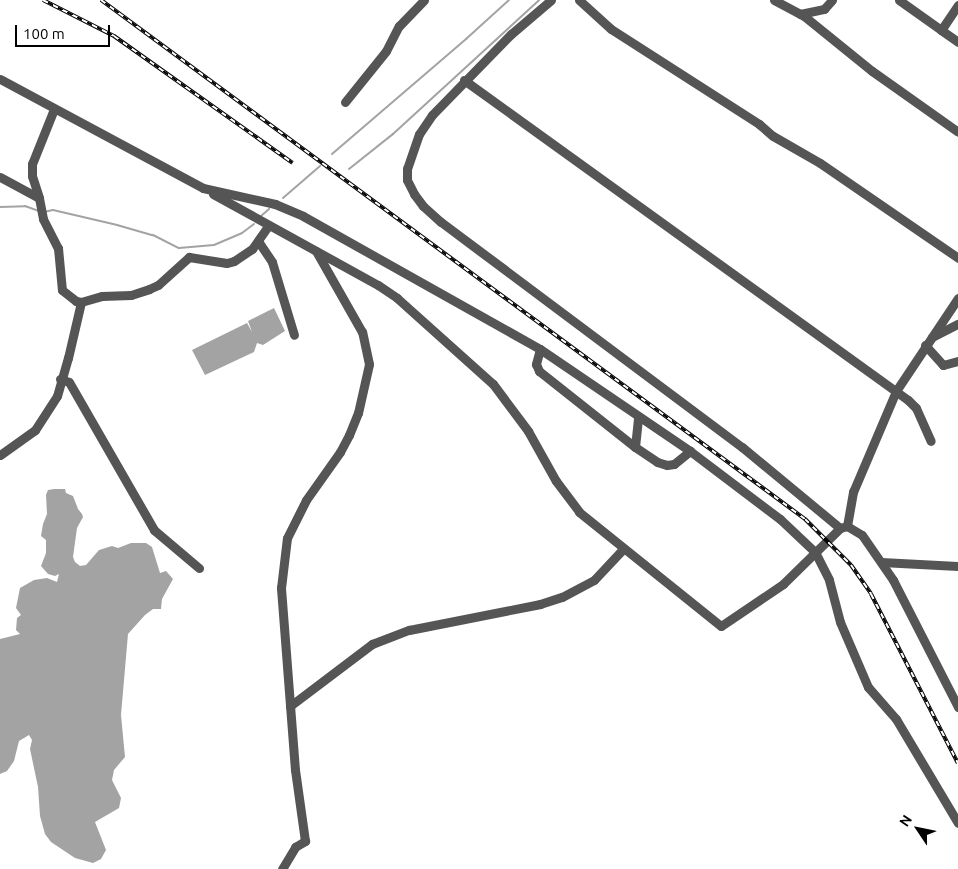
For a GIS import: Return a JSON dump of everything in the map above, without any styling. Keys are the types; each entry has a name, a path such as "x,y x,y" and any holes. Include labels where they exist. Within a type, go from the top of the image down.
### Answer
{"street":[{"path":"345,102 386,51 399,26 424,0"},
{"path":"550,0 511,34 464,80 432,115 419,134 407,169 408,180 423,206 576,325 742,447 844,527 862,535 893,580 958,707"},
{"path":"579,0 611,29 759,124 773,136 820,163 958,258"},
{"path":"774,0 800,14 872,71 958,132"},
{"path":"800,14 824,9 832,0"},
{"path":"899,0 958,42"},
{"path":"941,30 958,5"},
{"path":"0,79 316,250 397,298 493,384 528,431 570,502 623,549 721,626 783,584 815,552 844,527 853,492 896,391 958,298"},
{"path":"464,80 896,391 916,408 931,440"},
{"path":"54,109 32,164 32,176 40,201 43,219 58,248 62,290 66,296 81,302 102,296 130,295 149,289 162,282 189,257 227,263 234,261 244,256 269,225"},
{"path":"0,177 40,201"},
{"path":"203,188 275,204 303,216 540,349 690,451 780,519 815,552 829,580 840,622 868,687 896,719 958,823"},
{"path":"258,241 272,262 294,335"},
{"path":"282,869 295,847 306,841 295,770 281,588 287,538 306,500 340,452 349,435 361,404 369,364 362,332 316,250"},
{"path":"0,455 35,430 57,396 60,378 68,358 81,302"},
{"path":"927,342 958,324"},
{"path":"927,342 943,365 958,361"},
{"path":"540,349 536,364 539,371 635,447 667,465 674,464 690,451"},
{"path":"60,378 69,382 154,530 199,568"},
{"path":"635,447 638,416"},
{"path":"290,706 372,644 409,630 540,604 562,596 594,580 623,549"},
{"path":"881,562 958,566"}],"shaded area":[{"path":"274,308 285,331 263,345 257,343 254,352 205,375 192,350 247,323 252,332 248,321"},
{"path":"65,489 66,493 73,496 82,514 83,517 77,528 73,557 80,566 86,565 99,550 112,546 118,548 131,543 146,543 152,547 160,573 166,571 173,579 162,599 161,609 153,609 145,615 128,634 121,715 125,757 114,770 112,780 121,798 119,808 95,822 106,850 101,859 93,863 75,858 51,842 45,834 40,816 38,787 30,749 32,740 29,735 19,741 14,761 7,771 0,774 0,639 20,634 16,630 17,618 21,615 16,608 20,588 34,580 47,578 57,582 59,574 55,576 48,574 41,566 46,553 46,540 41,536 47,514 46,495 48,490"}],"waterway":[{"path":"332,154 509,0"},
{"path":"349,169 393,134 539,0"},
{"path":"283,198 320,166"},
{"path":"0,207 25,206 39,211"},
{"path":"261,216 269,209"},
{"path":"44,212 53,210 117,225 153,235 179,248 214,245 242,233 254,224"}],"railway":[{"path":"43,0 114,36 293,163"},
{"path":"101,0 805,519 851,565 871,594 958,763"}]}
